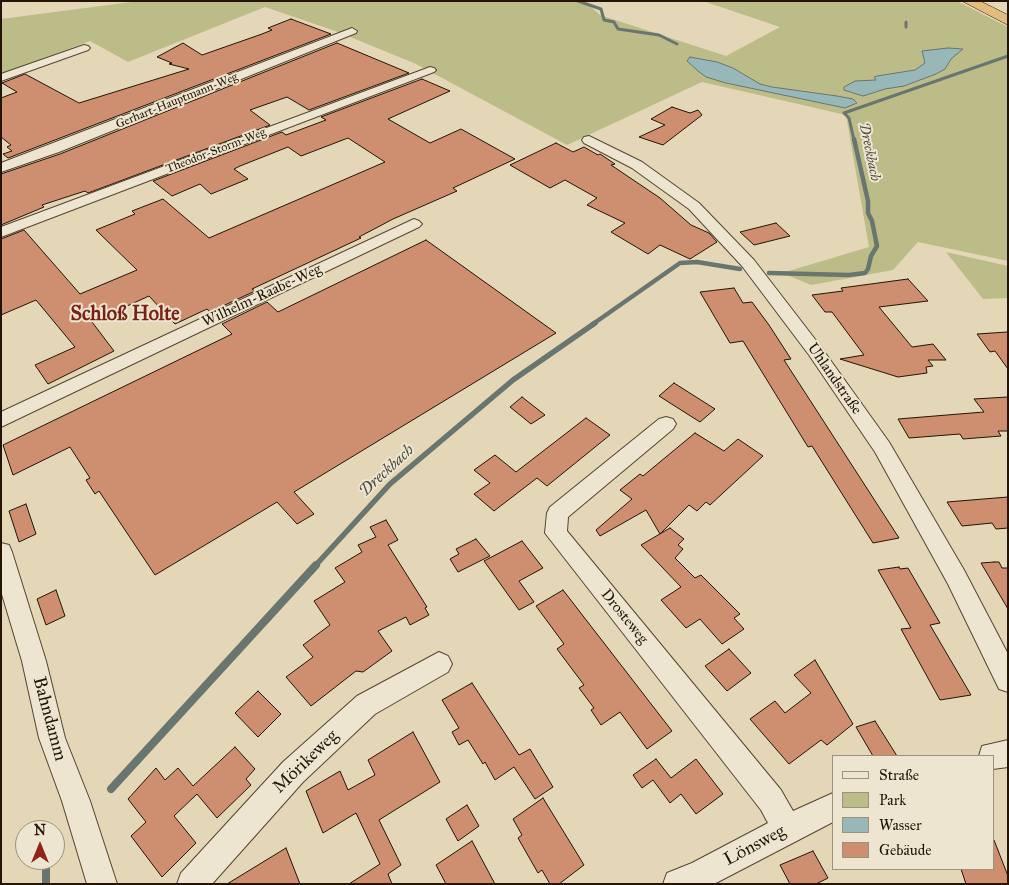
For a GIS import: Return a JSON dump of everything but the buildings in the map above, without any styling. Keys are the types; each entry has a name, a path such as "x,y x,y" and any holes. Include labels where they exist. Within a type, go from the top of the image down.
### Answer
{"highway":[{"path":"969,1 1008,21"},
{"path":"988,1 1008,11"}],"street":[{"name":"Gerhart-Hauptmann-Weg","path":"1,168 54,149 352,31"},
{"path":"1,78 84,48"},
{"name":"Theodor-Storm-Weg","path":"1,232 430,70"},
{"name":"Uhlandstraße","path":"589,140 637,165 694,206 748,263 815,351 882,447 956,577 1008,680"},
{"name":"Wilhelm-Raabe-Weg","path":"1,420 414,224"},
{"name":"Drosteweg","path":"666,424 558,513 556,533 771,800 787,829"},
{"name":"Bahndamm","path":"1,552 34,661 52,738 76,801 102,884"},
{"name":"Mörikeweg","path":"192,884 293,772 366,705 439,664"},
{"path":"994,756 1008,753"},
{"name":"Lönsweg","path":"678,884 702,874 787,829 832,808"}],"green space":[{"path":"139,1 579,1 588,4 600,15 726,56 780,27 703,1 957,1 1008,27 1008,261 918,242 893,270 811,285 782,273 869,247 846,115 702,82 567,145 416,64 338,32 265,7 128,62 90,41 1,74 1,19"},
{"path":"946,252 1008,266 1008,298 983,299"}],"water":[{"path":"948,48 963,49 951,59 945,69 936,74 904,86 885,89 863,96 844,90 844,87 855,81 876,80 874,77 877,76 915,70 925,63 922,51"},
{"path":"690,57 717,62 733,68 760,84 853,99 857,103 845,108 726,83 706,77 687,61"}],"waterway":[{"path":"578,1 601,9 604,20 614,22 618,29 659,35 677,44"},
{"path":"906,22 906,27"},
{"name":"Dreckbach","path":"854,140 849,118 844,113 1008,56"},
{"name":"Dreckbach","path":"769,273 849,275 865,273 868,269 871,256 877,246 872,221 868,213 868,201 854,139"},
{"name":"Dreckbach","path":"593,324 680,263 697,262 740,269"},
{"name":"Dreckbach","path":"315,566 390,484 513,380 595,323"},
{"name":"Dreckbach","path":"111,789 316,565"},
{"name":"Dreckbach","path":"46,870 46,884"}],"district":[{"name":"Schloß Holte","path":"125,315"}]}
